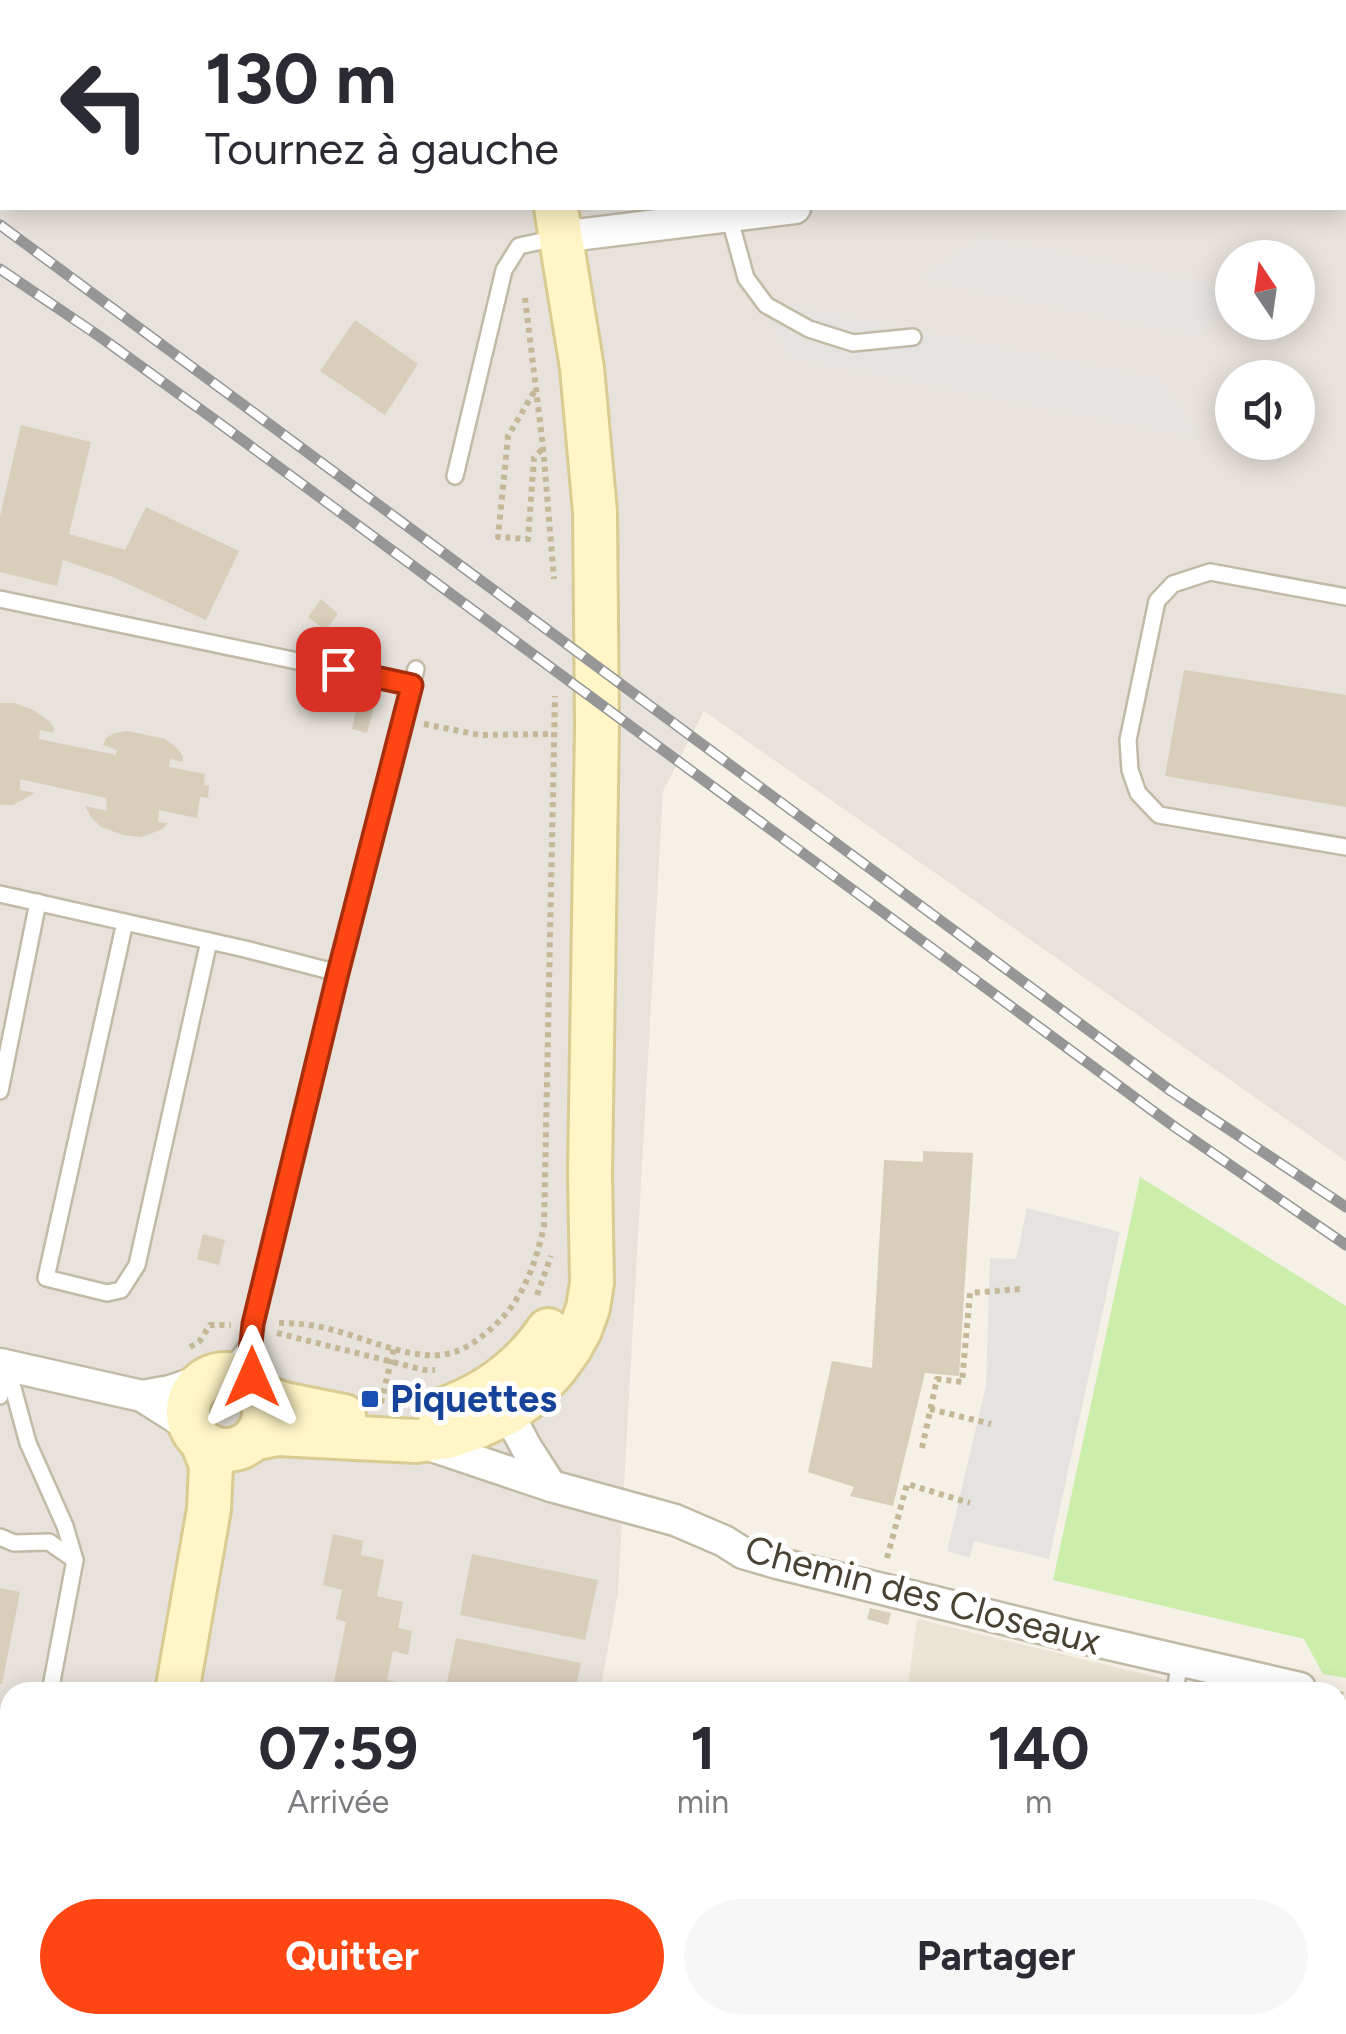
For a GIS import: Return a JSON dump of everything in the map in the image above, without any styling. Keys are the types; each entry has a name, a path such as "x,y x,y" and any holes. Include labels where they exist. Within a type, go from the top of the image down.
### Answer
{"street":[{"path":"142,1396 218,1449 228,1450 288,1434 416,1440 448,1437 477,1427 501,1399 515,1370 536,1349 567,1298 597,726 595,512 582,368 545,230 778,210"},
{"path":"3,1364 142,1396 170,1392 201,1368 233,1374 250,1382 258,1392 264,1414 262,1423 231,1458 209,1510"},
{"path":"179,1682 209,1510 211,1465 188,1418 201,1368"},
{"path":"258,1392 322,1412 377,1419 501,1399"},
{"path":"501,1399 551,1486"},
{"name":"Chemin des Closeaux","path":"416,1440 551,1486 675,1520 743,1553 1274,1682"}],"lane":[{"path":"729,216 746,278 766,305 809,329 853,343 913,337"},
{"path":"455,476 509,260 545,230"},
{"path":"1346,597 1210,572 1172,584 1157,601 1128,740 1130,770 1138,794 1159,815 1346,847"},
{"path":"0,599 414,677 252,1330 249,1362 258,1392"},
{"path":"0,894 338,973"},
{"path":"0,1091 38,902"},
{"path":"125,922 46,1278 108,1293 121,1290 137,1265 208,941"},
{"path":"201,1368 233,1365 252,1330"},
{"path":"0,1396 3,1364"},
{"path":"3,1364 28,1443 65,1526 75,1560 52,1682"},
{"path":"0,1537 14,1543 49,1542 75,1560"},
{"path":"1177,1682 1180,1660"}],"path":[{"path":"545,230 535,390 544,447 555,594"},
{"path":"535,390 508,436 498,537 528,539 534,458 544,447"},
{"path":"252,1330 299,1323 427,1356 442,1355 478,1340 523,1292 537,1259 544,1226 554,704"},
{"path":"562,807 563,710"},
{"path":"403,720 480,735 553,734"},
{"path":"534,1301 572,1238"},
{"path":"922,1448 936,1379 962,1382 970,1293 1020,1289"},
{"path":"201,1368 199,1342 210,1325 226,1325"},
{"path":"274,1332 424,1370 447,1370"},
{"path":"377,1419 394,1348"},
{"path":"930,1410 991,1424"},
{"path":"878,1588 906,1484 970,1503"}],"shaded area":[{"path":"0,210 1346,210 1346,1161 704,711 663,791 618,1592 602,1682 0,1682"},
{"path":"983,237 1215,285 1215,323 1193,335 919,279"},
{"path":"756,299 1159,379 1201,438 792,358"},
{"path":"1027,1208 1120,1232 1049,1559 974,1541 970,1558 947,1551 986,1385 990,1258 1016,1259"},
{"path":"917,1619 1177,1682 908,1682"}],"green space":[{"path":"1140,1177 1346,1306 1346,1678 1323,1674 1304,1639 1053,1580"}],"building":[{"path":"355,320 418,364 385,415 320,371"},
{"path":"21,425 91,442 69,534 125,550 146,507 239,551 206,620 113,577 63,560 57,586 0,572 0,516"},
{"path":"321,599 338,614 325,630 308,617"},
{"path":"1184,670 1346,695 1346,807 1165,776"},
{"path":"358,701 374,706 367,733 352,729"},
{"path":"0,703 15,703 50,722 53,733 40,730 39,739 116,755 117,750 103,745 115,733 128,731 165,739 183,756 183,762 170,759 169,767 205,774 208,798 200,797 197,818 159,810 158,822 168,823 163,829 141,837 101,827 91,817 85,806 107,811 106,798 20,779 20,790 35,793 13,805 0,805"},
{"path":"923,1151 973,1153 959,1376 925,1373 893,1506 850,1496 854,1487 808,1472 832,1361 872,1368 884,1160 923,1162"},
{"path":"203,1234 225,1240 219,1265 197,1259"},
{"path":"333,1534 363,1541 361,1555 384,1560 377,1596 403,1602 398,1628 412,1631 408,1655 393,1651 387,1680 396,1682 334,1682 346,1622 336,1619 342,1590 323,1585"},
{"path":"472,1554 598,1580 585,1640 460,1615"},
{"path":"0,1588 20,1592 0,1682"},
{"path":"870,1608 891,1613 888,1625 867,1619"},
{"path":"456,1638 581,1663 577,1682 447,1682"}],"railway":[{"path":"0,225 1171,1091 1346,1207"},
{"path":"0,269 215,420 1172,1125 1346,1245"}],"place":[{"name":"Piquettes","path":"370,1399"}],"route":[{"path":"252,1377 250,1336 412,685 338,669"}]}
